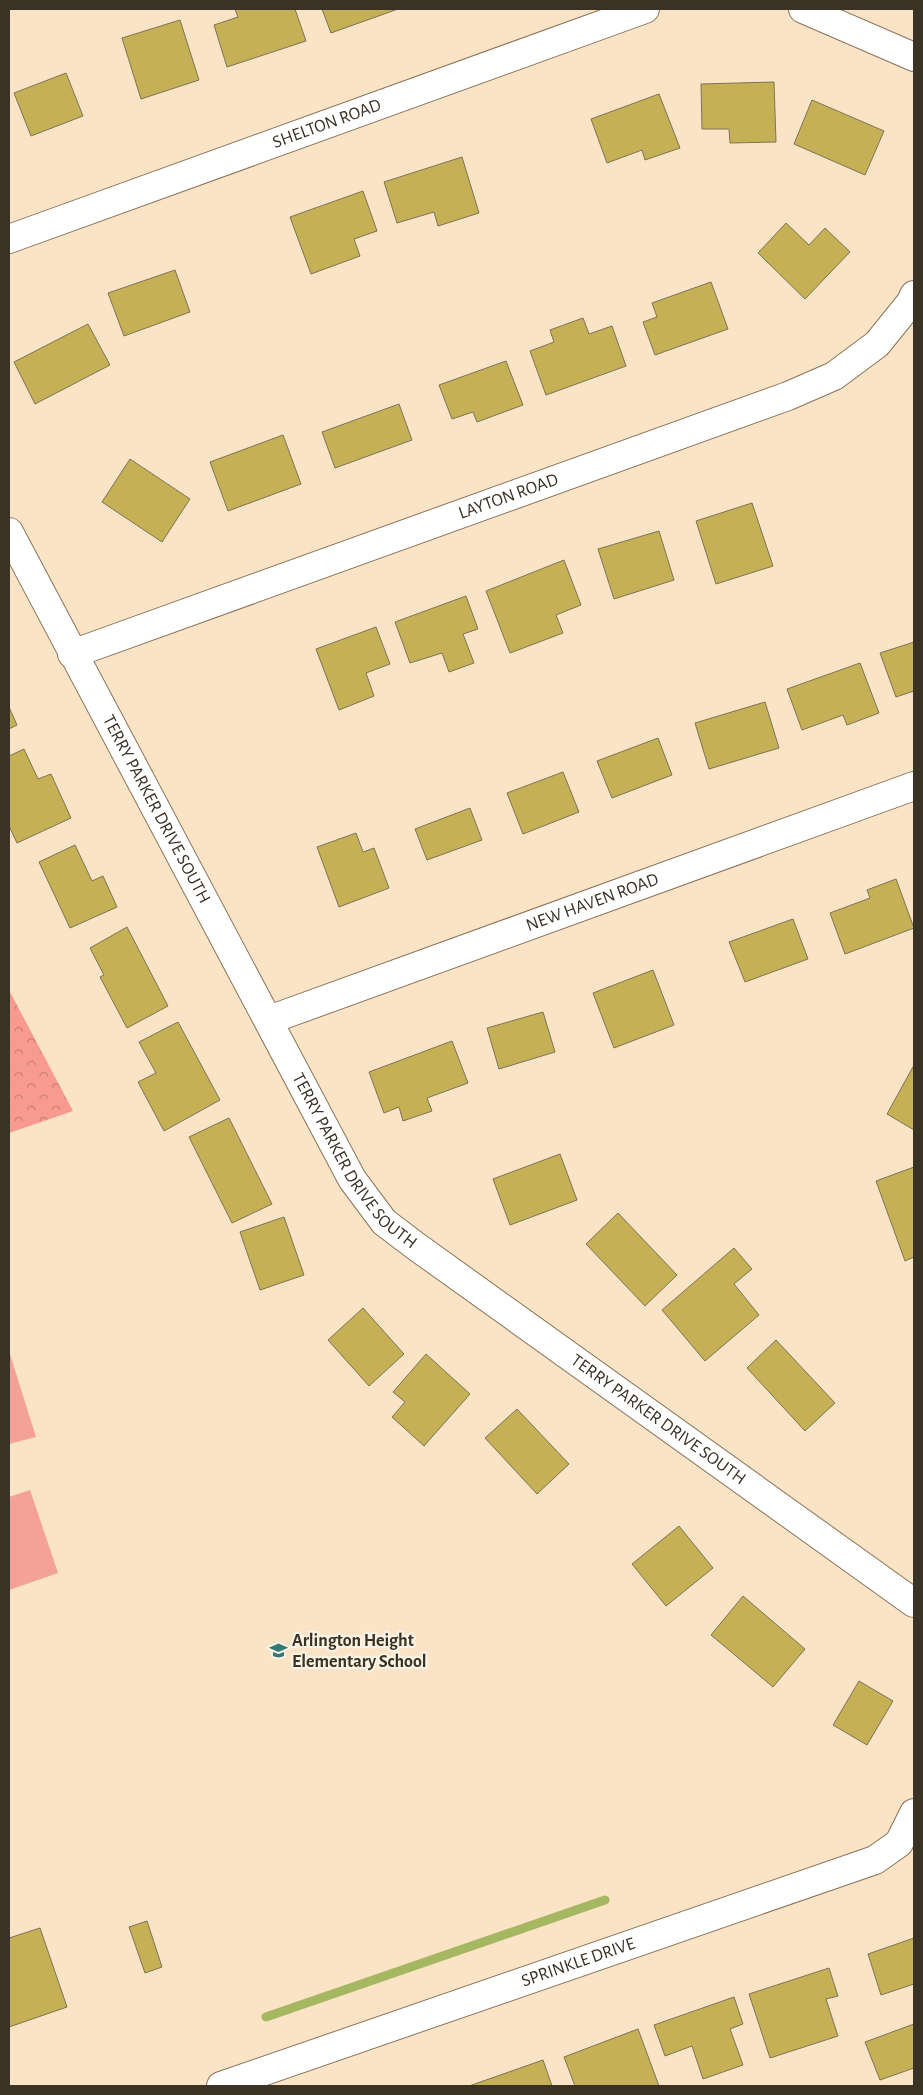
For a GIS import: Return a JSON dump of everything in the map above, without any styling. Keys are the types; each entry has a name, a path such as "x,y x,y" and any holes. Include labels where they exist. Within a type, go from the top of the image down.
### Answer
{"street":[{"name":"SHELTON ROAD","path":"9,239 645,9"},
{"path":"802,9 914,57"},
{"name":"LAYTON ROAD","path":"72,654 804,389 834,376 877,344 911,302 914,295"},
{"name":"TERRY PARKER DRIVE SOUTH","path":"9,532 352,1179 384,1222 914,1603"},
{"name":"NEW HAVEN ROAD","path":"269,1020 914,786"},
{"name":"SPRINKLE DRIVE","path":"221,2086 255,2081 875,1860 899,1843 914,1813"}],"shaded area":[{"path":"9,1351 36,1437 9,1444"},
{"path":"30,1490 58,1573 9,1590 9,1497"}],"green space":[{"path":"9,990 73,1111 9,1133"}],"building":[{"path":"235,9 295,9 306,41 227,67 214,25 238,17"},
{"path":"322,9 398,9 331,33"},
{"path":"180,20 199,80 141,99 122,38"},
{"path":"66,73 83,116 31,136 14,93"},
{"path":"774,82 776,142 730,143 729,129 702,129 701,84"},
{"path":"659,94 680,148 645,160 642,150 607,163 591,119"},
{"path":"812,100 884,131 865,175 794,144"},
{"path":"462,157 479,213 438,226 434,212 397,223 384,182"},
{"path":"363,191 377,231 354,239 360,256 311,274 290,217"},
{"path":"786,223 809,245 825,228 850,252 805,299 758,253"},
{"path":"175,270 190,312 124,336 108,293"},
{"path":"711,282 728,329 655,355 643,322 657,317 652,303"},
{"path":"583,318 589,334 612,326 626,366 546,395 530,351 554,342 550,330"},
{"path":"88,324 110,365 35,404 14,362"},
{"path":"506,361 523,405 477,422 473,412 452,419 439,385"},
{"path":"399,404 412,440 335,468 322,432"},
{"path":"283,435 301,484 228,511 210,462"},
{"path":"130,459 190,499 162,542 102,502"},
{"path":"752,503 773,566 716,584 696,521"},
{"path":"659,531 674,580 614,599 598,549"},
{"path":"564,560 581,605 556,615 563,633 510,653 486,591"},
{"path":"466,596 478,629 463,634 474,663 449,672 442,653 410,663 395,622"},
{"path":"376,627 390,664 366,673 374,696 339,710 316,649"},
{"path":"914,642 914,691 896,697 880,653"},
{"path":"860,663 879,713 847,725 843,715 802,730 787,689"},
{"path":"765,702 779,748 709,769 695,723"},
{"path":"9,707 17,725 9,729"},
{"path":"658,738 672,775 612,798 597,761"},
{"path":"24,749 38,779 51,774 71,818 17,843 9,826 9,756"},
{"path":"563,772 579,812 523,834 507,793"},
{"path":"470,808 482,840 427,860 415,829"},
{"path":"356,833 363,852 374,848 389,888 339,907 317,847"},
{"path":"75,845 92,881 103,876 117,907 70,928 39,862"},
{"path":"896,879 914,928 845,954 830,913 870,898 867,890"},
{"path":"793,919 808,959 745,982 729,942"},
{"path":"127,927 168,1006 127,1028 100,977 104,975 90,948"},
{"path":"653,970 674,1025 614,1048 593,993"},
{"path":"543,1012 555,1052 499,1069 487,1028"},
{"path":"178,1022 220,1100 164,1131 138,1082 156,1073 139,1042"},
{"path":"452,1041 468,1083 427,1098 432,1111 403,1121 399,1107 384,1113 369,1072"},
{"path":"914,1065 914,1130 887,1114"},
{"path":"229,1118 272,1204 232,1223 189,1137"},
{"path":"560,1154 577,1200 510,1225 493,1179"},
{"path":"914,1167 914,1257 905,1261 876,1181"},
{"path":"618,1213 677,1275 645,1306 586,1244"},
{"path":"284,1217 304,1275 260,1290 240,1232"},
{"path":"734,1248 752,1269 734,1284 759,1315 705,1361 662,1310"},
{"path":"363,1308 404,1354 369,1386 328,1340"},
{"path":"776,1340 835,1403 805,1431 747,1368"},
{"path":"426,1354 470,1394 424,1446 392,1417 405,1402 393,1392"},
{"path":"517,1409 569,1464 537,1494 485,1438"},
{"path":"679,1526 713,1568 666,1606 632,1564"},
{"path":"743,1596 805,1649 773,1687 711,1635"},
{"path":"859,1681 893,1701 867,1745 833,1725"},
{"path":"147,1921 162,1967 145,1973 129,1927"},
{"path":"40,1928 67,2007 9,2027 9,1938"},
{"path":"914,1938 914,1984 881,1995 868,1954"},
{"path":"829,1968 838,1996 826,1999 838,2036 770,2058 749,1994"},
{"path":"734,1997 743,2024 730,2029 743,2065 703,2079 692,2046 665,2056 654,2025"},
{"path":"914,2024 914,2068 880,2080 865,2042"},
{"path":"638,2029 659,2086 575,2086 564,2057"},
{"path":"543,2060 552,2086 469,2086"}],"waterway":[{"path":"266,2017 605,1900"}],"place":[{"name":"Arlington Height Elementary School","path":"278,1651"}]}
